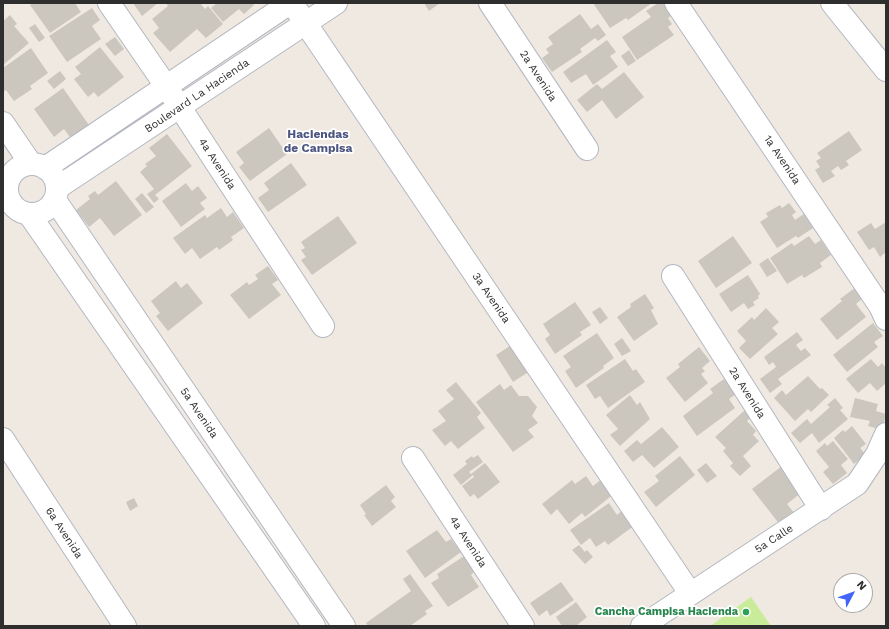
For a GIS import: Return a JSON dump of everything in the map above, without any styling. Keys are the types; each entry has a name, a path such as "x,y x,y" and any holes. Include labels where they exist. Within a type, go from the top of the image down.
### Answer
{"street":[{"name":"4a Avenida","path":"109,3 180,107 323,326"},
{"path":"291,3 166,86 38,166 20,167 6,172 7,190 15,209 167,412 313,624 331,607"},
{"name":"3a Avenida","path":"291,3 306,23 690,593"},
{"name":"Boulevard La Hacienda","path":"56,194 180,107 336,3"},
{"name":"2a Avenida","path":"490,3 587,149"},
{"name":"1a Avenida","path":"676,3 880,306 886,319"},
{"path":"832,3 886,70"},
{"path":"3,123 38,166 52,174 56,194 49,208 43,212 15,209"},
{"name":"5a Avenida","path":"56,194 188,397 344,626"},
{"name":"2a Avenida","path":"673,276 821,509"},
{"path":"167,412 188,397"},
{"name":"5a Calle","path":"642,626 857,484 877,454 886,434"},
{"name":"6a Avenida","path":"3,439 125,626"},
{"name":"4a Avenida","path":"412,458 523,626"}],"green space":[{"name":"Cancha Campisa Hacienda","path":"751,597 771,626 710,626"}],"building":[{"path":"33,3 75,3 81,12 50,33 30,5"},
{"path":"133,3 158,3 142,16"},
{"path":"166,3 200,3 205,9 208,6 223,24 206,38 197,29 170,52 153,33 159,28 152,19 168,6"},
{"path":"217,3 252,3 254,5 244,14 239,9 223,22 211,8"},
{"path":"424,3 440,3 429,11"},
{"path":"593,3 652,3 628,20 626,18 610,28"},
{"path":"658,3 663,3 671,16 668,18 672,24 668,27 674,35 637,60 622,37 651,17 646,11"},
{"path":"92,8 100,20 92,26 101,39 67,62 49,36"},
{"path":"580,14 591,29 598,24 606,35 598,41 595,38 580,49 582,52 552,72 542,58 549,53 546,49 553,44 548,37"},
{"path":"10,15 17,24 14,26 29,43 3,65 3,21"},
{"path":"35,24 45,38 39,42 29,28"},
{"path":"115,37 124,49 115,56 105,44"},
{"path":"607,40 616,52 610,56 618,67 593,85 586,74 571,83 563,72"},
{"path":"100,47 124,77 98,97 94,92 88,97 74,79 81,74 75,67"},
{"path":"31,48 48,73 30,86 32,89 14,101 6,90 3,92 3,68"},
{"path":"629,50 636,61 628,66 621,56"},
{"path":"60,71 66,79 54,89 47,81"},
{"path":"624,72 644,97 616,119 602,100 587,112 577,100 597,84 602,89"},
{"path":"63,88 91,128 73,141 64,129 54,137 34,109"},
{"path":"269,128 287,154 250,181 239,167 244,163 236,152"},
{"path":"849,131 862,150 846,161 849,165 841,170 838,166 831,171 835,176 823,183 815,170 820,167 816,161 821,158 817,153"},
{"path":"167,134 192,166 155,195 159,199 154,203 147,194 154,189 140,172 147,166 145,164 156,156 149,148"},
{"path":"291,163 307,185 268,212 258,198 269,190 264,183"},
{"path":"116,181 142,215 114,236 100,218 89,227 76,210 90,199 88,196 95,191 98,195"},
{"path":"186,183 192,191 198,186 207,198 200,203 205,209 181,227 162,201"},
{"path":"142,193 154,207 146,213 135,199"},
{"path":"789,203 796,212 792,215 795,220 804,214 813,228 798,238 796,236 777,248 760,222 768,217 766,213 780,205 782,208"},
{"path":"221,208 227,217 233,212 244,228 231,237 233,240 219,250 217,247 200,259 192,248 185,254 173,238 205,215 207,218"},
{"path":"338,216 357,243 312,275 301,260 306,257 301,250 305,248 301,242"},
{"path":"886,222 886,252 880,257 874,247 869,250 857,232 871,223 875,229"},
{"path":"733,236 752,263 716,288 698,261"},
{"path":"809,236 815,244 821,240 831,255 820,263 822,267 804,278 802,275 787,284 770,258 792,243 794,246"},
{"path":"768,258 777,271 767,277 759,264"},
{"path":"268,266 278,280 272,284 281,295 249,319 230,295 247,282 249,285 258,279 255,275"},
{"path":"748,275 760,294 758,296 759,298 753,302 755,305 748,309 744,303 731,312 719,294"},
{"path":"176,281 181,288 187,283 203,303 168,331 156,316 160,313 151,301"},
{"path":"856,287 864,297 856,304 866,317 837,340 820,319 842,301 840,299"},
{"path":"645,294 654,308 651,310 658,324 634,341 617,317 631,307 630,304"},
{"path":"575,302 591,325 580,332 582,335 555,354 545,339 550,335 543,324"},
{"path":"600,307 608,318 600,324 592,312"},
{"path":"766,308 779,322 772,328 778,334 750,359 739,348 746,341 737,331 752,317 754,320"},
{"path":"873,323 883,336 874,342 878,347 847,372 833,355"},
{"path":"797,332 803,340 796,345 801,351 805,348 811,355 778,379 782,384 770,393 760,379 776,367 773,362 769,365 764,357"},
{"path":"597,333 614,358 603,366 604,368 576,388 565,371 571,367 563,356"},
{"path":"622,338 631,351 622,356 614,344"},
{"path":"513,344 530,371 513,382 496,355"},
{"path":"699,347 710,361 702,368 705,371 701,374 708,383 685,402 666,378 680,367 678,364"},
{"path":"625,359 633,371 636,369 645,382 608,408 600,396 595,399 586,385"},
{"path":"871,359 878,367 882,363 886,368 886,383 877,391 870,383 858,393 846,379"},
{"path":"808,376 820,389 822,388 829,395 811,412 808,409 795,421 774,398 782,390 786,395"},
{"path":"724,379 736,394 729,399 735,408 697,436 683,416 713,393 710,389"},
{"path":"456,382 481,413 477,417 485,428 458,449 451,441 445,446 432,430 446,421 438,411 454,399 446,390"},
{"path":"500,384 504,390 511,385 519,396 528,396 537,407 532,416 538,423 528,430 534,437 513,452 476,402"},
{"path":"630,395 637,405 640,402 650,419 620,446 610,435 618,429 606,415"},
{"path":"835,398 843,408 840,410 848,419 819,443 812,433 800,443 791,433 807,419 811,424 830,407 827,405"},
{"path":"855,398 878,404 876,411 886,414 882,430 868,426 870,421 850,417"},
{"path":"745,410 751,417 747,421 756,431 753,435 759,441 743,456 751,466 740,476 730,466 733,463 723,451 726,448 715,437"},
{"path":"852,426 866,444 860,448 866,455 854,464 834,438 843,430 845,432"},
{"path":"662,427 679,447 654,468 642,455 633,462 624,451 637,440 641,444"},
{"path":"833,441 848,459 841,465 847,473 833,484 823,472 829,467 816,451 825,443 827,446"},
{"path":"478,455 483,462 469,472 471,474 485,463 500,482 478,499 474,494 470,497 462,486 474,477 473,475 461,485 453,475 467,464 465,461 472,456 473,458"},
{"path":"680,456 695,475 656,507 644,492 659,481 655,476"},
{"path":"706,463 717,476 707,483 697,470"},
{"path":"782,466 802,492 787,504 799,519 784,530 752,489"},
{"path":"586,476 593,486 603,478 615,493 585,517 582,513 569,524 557,509 551,515 542,504 572,480 575,484"},
{"path":"386,485 395,497 391,501 396,507 372,526 364,515 366,514 360,505"},
{"path":"134,498 138,506 130,511 126,502"},
{"path":"609,503 617,515 624,509 635,525 608,545 605,541 596,547 590,538 581,545 570,530"},
{"path":"437,530 446,542 451,539 461,552 425,578 406,551"},
{"path":"579,545 585,552 587,550 593,557 585,564 572,550"},
{"path":"464,556 475,571 471,575 479,587 448,607 431,583 439,578 437,574"},
{"path":"410,574 433,606 425,611 427,614 410,626 368,626 366,623 411,591 403,579"},
{"path":"561,582 574,600 550,616 547,610 539,616 530,603"},
{"path":"576,602 587,617 576,626 562,626 556,617"}],"place":[{"name":"Cancha Campisa Hacienda","path":"746,612"}],"district":[{"name":"Haciendas de Campisa","path":"318,141"}]}
